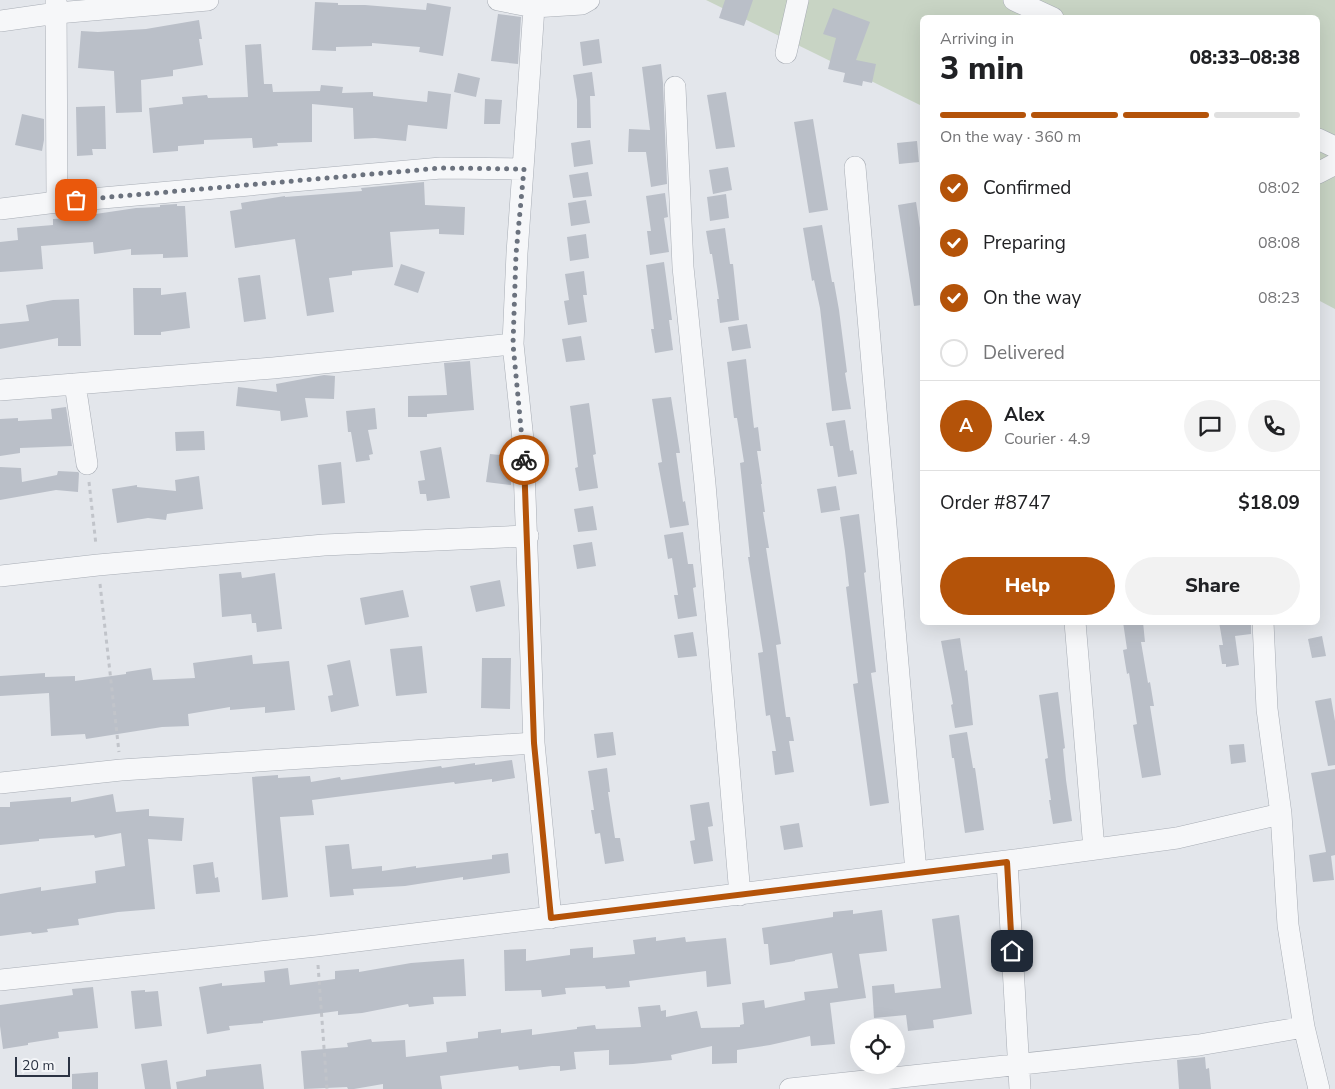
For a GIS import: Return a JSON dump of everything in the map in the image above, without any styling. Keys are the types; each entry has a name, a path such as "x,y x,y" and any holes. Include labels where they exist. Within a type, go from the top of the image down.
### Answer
{"street":[{"path":"0,21 57,6 208,0"},
{"path":"498,0 534,7 582,4 589,0"},
{"path":"786,53 798,0"},
{"path":"1014,0 1046,15"},
{"path":"57,6 57,202"},
{"path":"534,7 524,169 516,254 513,344 523,440 528,536 534,743 551,918"},
{"path":"675,87 683,267 705,484 740,895"},
{"path":"1320,140 1335,147"},
{"path":"1320,172 1335,164"},
{"path":"856,167 916,872"},
{"path":"0,209 57,202 441,168 524,169"},
{"path":"0,390 273,368 513,344"},
{"path":"75,384 87,464"},
{"path":"0,576 98,565 324,545 528,536"},
{"path":"1075,625 1094,849"},
{"path":"1263,625 1267,709 1281,814 1288,926 1304,1026 1319,1089"},
{"path":"0,783 121,770 534,743"},
{"path":"0,980 316,946 1007,862 1177,838 1281,814"},
{"path":"1007,862 1020,1089"},
{"path":"790,1089 1199,1045 1304,1026"}],"path":[{"path":"87,464 121,770"},
{"path":"316,946 327,1089"}],"green space":[{"path":"706,0 1335,0 1335,309 1320,301 1320,15 920,15 920,105"}],"building":[{"path":"725,0 753,0 744,26 719,18"},
{"path":"315,2 426,10 427,3 451,7 443,56 419,52 420,47 372,43 372,46 336,47 336,51 312,50"},
{"path":"833,8 870,22 856,60 876,64 872,83 863,81 862,86 843,82 845,73 828,69 836,38 823,34"},
{"path":"498,14 521,17 518,64 491,61"},
{"path":"199,20 202,39 199,39 203,65 173,70 173,76 141,80 142,112 116,113 114,71 78,68 81,31 98,32 146,29"},
{"path":"599,39 602,63 583,66 580,42"},
{"path":"261,44 264,84 272,84 273,92 320,91 321,85 343,87 342,93 373,92 373,96 427,102 428,91 451,94 447,129 408,125 406,141 375,138 354,139 353,108 312,104 312,142 277,143 278,146 253,148 252,138 204,140 204,144 178,146 178,151 153,153 149,108 183,104 182,97 207,95 208,98 248,97 245,45"},
{"path":"661,64 667,184 651,187 646,152 628,152 629,129 650,130 642,67"},
{"path":"592,72 595,96 590,96 591,128 577,128 577,100 573,75"},
{"path":"458,73 480,78 476,97 454,92"},
{"path":"726,92 735,147 716,149 707,95"},
{"path":"485,99 502,100 500,124 484,124"},
{"path":"105,106 106,149 92,149 93,155 77,156 76,107"},
{"path":"22,114 44,119 42,151 15,145"},
{"path":"813,119 828,210 809,213 794,122"},
{"path":"590,140 593,164 574,167 571,143"},
{"path":"917,141 919,162 899,164 897,143"},
{"path":"728,167 732,190 713,194 709,170"},
{"path":"588,172 592,196 573,198 569,175"},
{"path":"424,182 425,205 465,207 464,235 439,234 439,229 390,232 393,267 352,271 352,275 329,278 334,312 307,316 295,239 235,248 230,211 242,209 241,203 285,196 362,191 361,188"},
{"path":"665,193 668,217 664,218 669,252 650,255 647,231 651,231 646,196"},
{"path":"726,194 729,218 710,221 707,197"},
{"path":"586,200 590,223 571,226 568,203"},
{"path":"916,202 920,228 920,305 914,306 898,205"},
{"path":"177,204 177,206 185,206 188,257 163,258 163,254 131,255 131,249 94,254 93,242 41,246 43,269 0,272 0,242 18,240 17,228 53,225 53,219 89,217 89,215 136,208"},
{"path":"822,225 839,310 847,372 845,373 851,409 832,411 820,308 814,280 812,281 803,228"},
{"path":"725,228 730,264 733,264 739,320 720,323 717,299 719,299 712,254 710,254 706,231"},
{"path":"586,234 589,258 570,261 567,237"},
{"path":"664,262 672,320 669,320 673,350 655,353 651,329 654,329 646,265"},
{"path":"401,264 425,272 418,293 394,285"},
{"path":"584,271 587,295 583,295 587,322 568,325 564,301 569,300 565,274"},
{"path":"260,275 266,319 244,322 238,278"},
{"path":"133,288 161,288 161,295 186,292 190,328 161,332 161,335 134,335"},
{"path":"79,299 81,346 58,346 58,338 0,349 0,324 29,321 26,305 53,300"},
{"path":"747,324 751,348 732,351 728,327"},
{"path":"581,336 585,360 566,362 562,339"},
{"path":"746,359 754,428 758,427 761,451 757,451 765,512 763,512 769,548 766,548 781,644 776,645 786,717 790,717 794,741 789,741 794,772 775,775 772,751 776,751 770,715 766,716 758,653 763,652 748,557 750,557 740,463 744,462 737,418 734,418 727,362"},
{"path":"470,361 474,410 427,414 427,417 408,417 408,396 447,395 444,363"},
{"path":"324,375 335,376 334,399 305,398 308,417 281,421 280,411 236,406 238,387 277,392 276,384"},
{"path":"671,397 680,453 676,453 683,502 685,501 689,525 670,528 658,463 662,462 652,399"},
{"path":"589,403 596,454 593,455 598,488 579,491 575,468 578,467 570,406"},
{"path":"66,407 72,446 20,448 20,453 0,456 0,419 18,418 18,421 52,419 51,409"},
{"path":"375,408 377,429 368,430 373,454 369,455 370,460 356,462 351,432 348,432 346,411"},
{"path":"845,420 850,451 853,450 857,474 838,477 833,446 830,446 826,423"},
{"path":"204,431 205,450 176,451 175,432"},
{"path":"441,447 450,498 427,501 426,494 420,494 418,481 425,480 420,451"},
{"path":"490,454 511,456 511,485 486,482"},
{"path":"341,462 345,503 322,505 318,465"},
{"path":"0,467 21,468 22,482 57,475 58,471 78,472 78,492 56,490 0,500"},
{"path":"199,476 203,509 167,514 166,520 148,518 117,523 112,489 137,485 137,487 176,491 175,480"},
{"path":"836,486 840,510 821,513 817,489"},
{"path":"593,506 597,530 578,532 574,509"},
{"path":"859,514 876,672 871,673 889,803 870,806 853,684 858,683 846,587 849,586 840,517"},
{"path":"683,532 688,564 693,564 696,587 693,588 697,616 678,619 674,595 678,595 672,558 668,559 664,535"},
{"path":"592,542 596,566 577,569 573,545"},
{"path":"241,572 242,578 275,573 282,629 257,632 256,623 252,623 251,614 222,617 219,574"},
{"path":"500,580 505,606 476,612 470,586"},
{"path":"403,590 409,617 365,625 360,598"},
{"path":"1123,625 1143,625 1145,642 1141,642 1154,706 1150,706 1161,775 1142,778 1133,725 1137,724 1129,673 1127,674 1123,650 1127,649"},
{"path":"1220,625 1251,625 1251,634 1235,636 1239,665 1226,667 1226,664 1222,664 1219,645 1223,645"},
{"path":"693,632 697,656 678,658 674,635"},
{"path":"1322,636 1326,656 1312,658 1308,639"},
{"path":"960,638 965,671 967,670 973,725 955,728 951,705 953,704 941,641"},
{"path":"422,646 427,693 396,696 390,649"},
{"path":"252,655 253,664 289,661 295,710 265,713 265,707 230,710 230,707 188,714 189,726 162,727 86,739 85,734 51,736 49,693 0,696 0,676 45,673 45,677 75,676 75,681 126,674 126,672 151,668 153,680 195,678 193,663"},
{"path":"482,658 511,658 510,709 481,708"},
{"path":"350,660 359,706 331,712 328,696 333,695 327,665"},
{"path":"1058,692 1065,748 1063,749 1066,780 1072,821 1053,824 1045,759 1048,758 1039,695"},
{"path":"1331,698 1335,721 1335,765 1328,766 1315,701"},
{"path":"613,732 616,755 597,758 594,734"},
{"path":"967,732 973,768 975,768 984,830 965,833 949,735"},
{"path":"1244,744 1246,762 1231,764 1229,745"},
{"path":"512,760 515,778 492,782 492,779 455,784 454,782 312,800 314,815 280,817 288,897 262,900 252,777 278,775 278,778 310,776 311,782 340,777 341,780 441,766 442,768"},
{"path":"607,768 610,792 608,792 615,838 620,838 624,861 605,864 600,833 595,834 591,810 594,810 588,771"},
{"path":"1335,769 1335,855 1331,856 1334,880 1313,882 1309,855 1326,852 1311,773"},
{"path":"113,794 116,812 149,809 149,816 184,818 182,841 148,839 155,909 118,912 78,919 79,925 47,929 48,932 0,936 0,894 41,887 41,891 96,883 95,871 125,866 121,833 95,838 94,835 39,839 39,841 0,845 0,807 10,807 10,802 71,797 71,802"},
{"path":"709,802 713,826 708,827 713,861 694,864 690,841 695,840 690,805"},
{"path":"799,823 803,847 784,850 780,826"},
{"path":"349,844 352,869 382,866 382,871 416,866 416,868 492,859 492,855 508,853 510,873 463,880 463,877 405,886 353,889 354,895 330,897 325,846"},
{"path":"213,862 215,878 218,877 220,892 196,894 193,865"},
{"path":"853,910 853,914 882,910 887,951 859,954 866,998 830,1003 835,1044 811,1046 810,1036 737,1050 737,1063 712,1064 712,1046 671,1055 672,1060 633,1064 609,1065 609,1050 574,1052 576,1069 560,1071 560,1066 552,1066 519,1070 518,1066 440,1076 442,1089 383,1089 383,1084 354,1089 348,1089 347,1087 304,1089 301,1051 348,1047 347,1043 371,1039 372,1042 405,1040 406,1057 447,1052 446,1042 478,1038 478,1032 501,1029 501,1033 532,1029 532,1035 595,1025 596,1029 641,1027 638,1007 660,1005 661,1011 666,1010 666,1017 697,1011 701,1028 740,1027 740,1025 744,1024 742,1003 764,1000 765,1008 805,1000 804,992 838,988 832,953 770,965 768,944 764,944 762,928 833,917 833,912"},
{"path":"959,915 972,1014 933,1020 934,1028 908,1031 906,1015 874,1018 872,986 894,984 895,993 941,988 932,919"},
{"path":"656,937 656,941 685,937 686,942 726,938 731,984 707,987 706,971 629,981 630,987 606,989 605,986 565,988 566,994 542,997 541,990 505,991 504,950 526,949 526,961 570,955 570,949 593,947 593,958 635,954 633,940"},
{"path":"464,959 466,996 433,997 434,1004 409,1007 408,1004 362,1013 338,1015 338,1011 263,1021 263,1023 229,1026 230,1030 207,1034 199,987 222,983 222,986 265,982 264,971 288,968 290,985 335,979 335,971 359,969 359,972 411,963"},
{"path":"93,987 98,1028 58,1032 59,1038 3,1049 0,1005 73,995 72,989"},
{"path":"145,990 145,992 158,991 162,1026 135,1029 131,991"},
{"path":"1205,1057 1206,1069 1209,1068 1211,1089 1179,1089 1177,1060"},
{"path":"167,1060 171,1089 145,1089 141,1064"},
{"path":"261,1064 264,1089 177,1089 176,1082 206,1076 206,1070"},
{"path":"98,1072 98,1089 72,1089 72,1074"}],"way so far":[{"path":"76,200 441,168 524,169 516,254 513,344 524,460"}],"route":[{"path":"524,460 534,743 551,918 1007,862 1012,951"}]}
